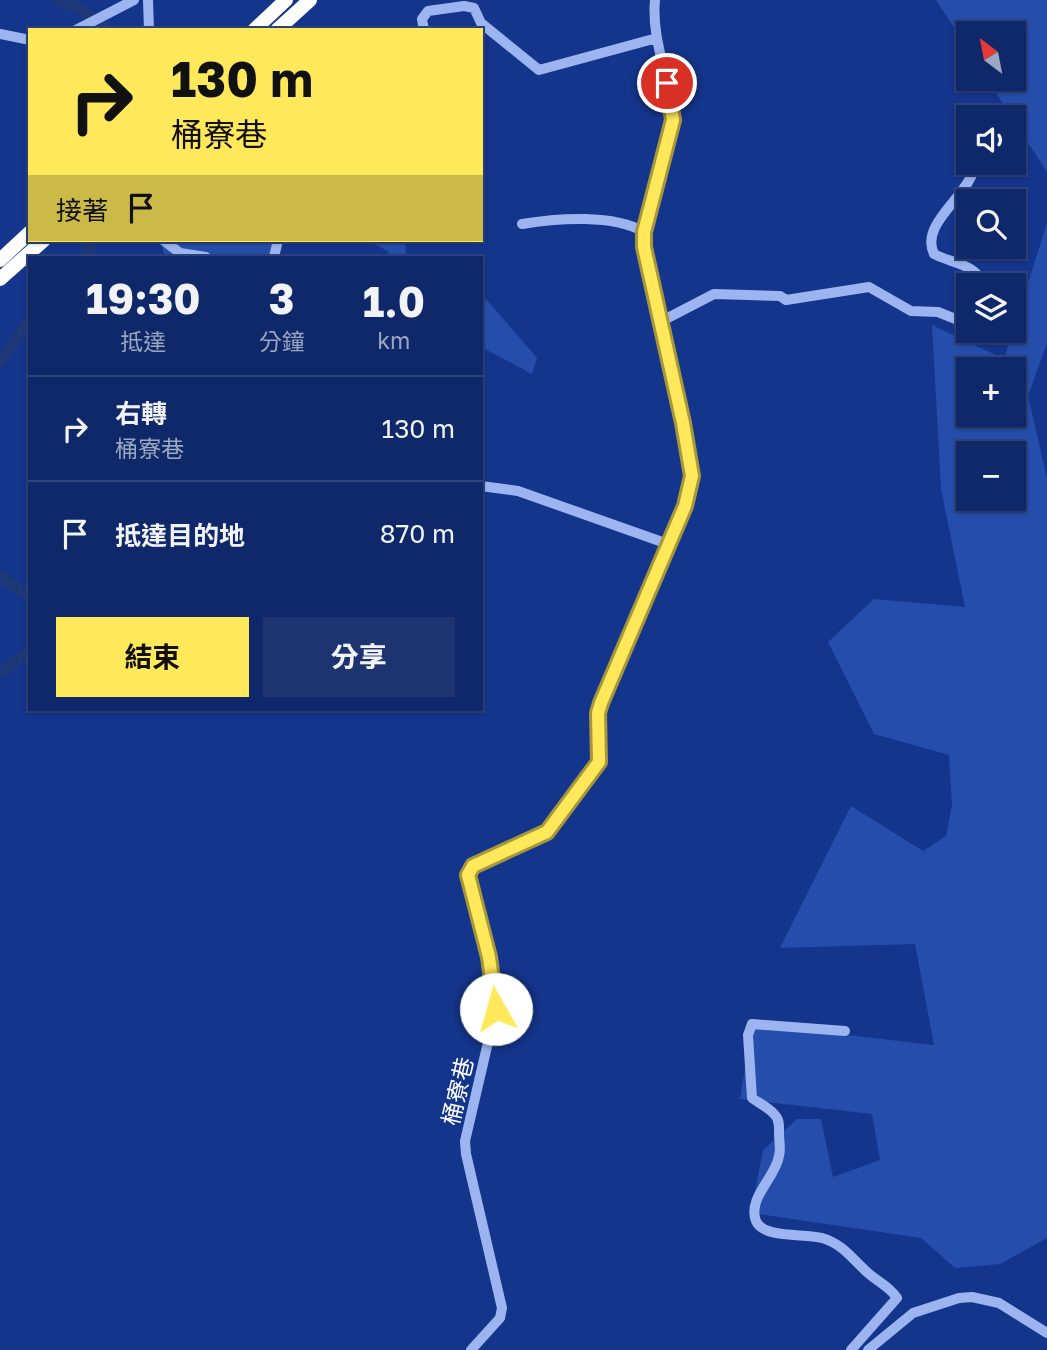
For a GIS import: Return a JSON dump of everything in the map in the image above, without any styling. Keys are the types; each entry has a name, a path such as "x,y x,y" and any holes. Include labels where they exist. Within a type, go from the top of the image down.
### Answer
{"highway":[{"path":"256,28 286,0"},
{"path":"279,28 310,0"},
{"path":"0,260 28,234"},
{"path":"0,279 42,242"}],"street":[{"path":"79,28 134,0"},
{"path":"148,0 149,28"},
{"name":"桶寮巷","path":"471,1350 500,1318 502,1308 466,1154 465,1141 496,1009 489,957 468,875 473,866 547,832 599,762 598,713 601,703 685,506 692,476 644,247 644,232 673,120 657,38 655,0"},
{"path":"424,28 422,19 428,11 464,6 474,8 481,23 539,70 657,38"},
{"path":"0,34 28,40"},
{"path":"972,175 964,191 935,225 930,247 934,254 968,267 974,273"},
{"path":"522,224 549,220 592,220 631,224 644,232"},
{"path":"166,242 180,253 200,256"},
{"path":"660,322 715,294 780,296 786,300 865,287 876,289 911,311 938,312 956,319"},
{"path":"483,486 518,491 668,544"},
{"path":"845,1031 752,1024 748,1035 752,1098 775,1114 779,1120 780,1155 757,1200 757,1221 764,1230 772,1233 803,1234 834,1242 847,1250 869,1274 890,1288 897,1298 851,1350"},
{"path":"868,1350 913,1313 924,1307 959,1298 972,1297 999,1303 1047,1333"}],"shaded area":[{"path":"936,0 1047,0 1047,172 1026,139 1026,105 1004,105 995,91 1026,91 1026,21 956,21 956,31"},
{"path":"1047,223 1047,343 1028,396 1047,478 1047,1238 1000,1264 955,1268 921,1238 751,1213 763,1150 797,1119 821,1119 833,1177 880,1160 872,1114 740,1099 752,1024 934,1045 915,944 780,948 851,806 923,851 946,836 952,805 949,755 874,734 828,642 874,599 965,607 941,489 932,325 956,336 956,343 970,343 1000,357 956,357 956,427 1026,427 1026,357 1005,357 1009,343 1026,343 1026,289"},
{"path":"161,242 282,242 274,256 165,256"},
{"path":"371,242 405,242 406,256 385,256 389,252"},
{"path":"483,295 537,358 532,374 483,348"}],"waterway":[{"path":"59,0 74,5 104,28"},
{"path":"86,256 91,242"},
{"path":"0,362 28,323"},
{"path":"0,577 28,595"},
{"path":"0,673 28,652"}],"route":[{"path":"496,1009 489,957 468,875 473,866 547,832 599,762 598,713 601,703 685,506 691,485 692,476 683,423 644,247 644,232 673,120 667,83"}]}
